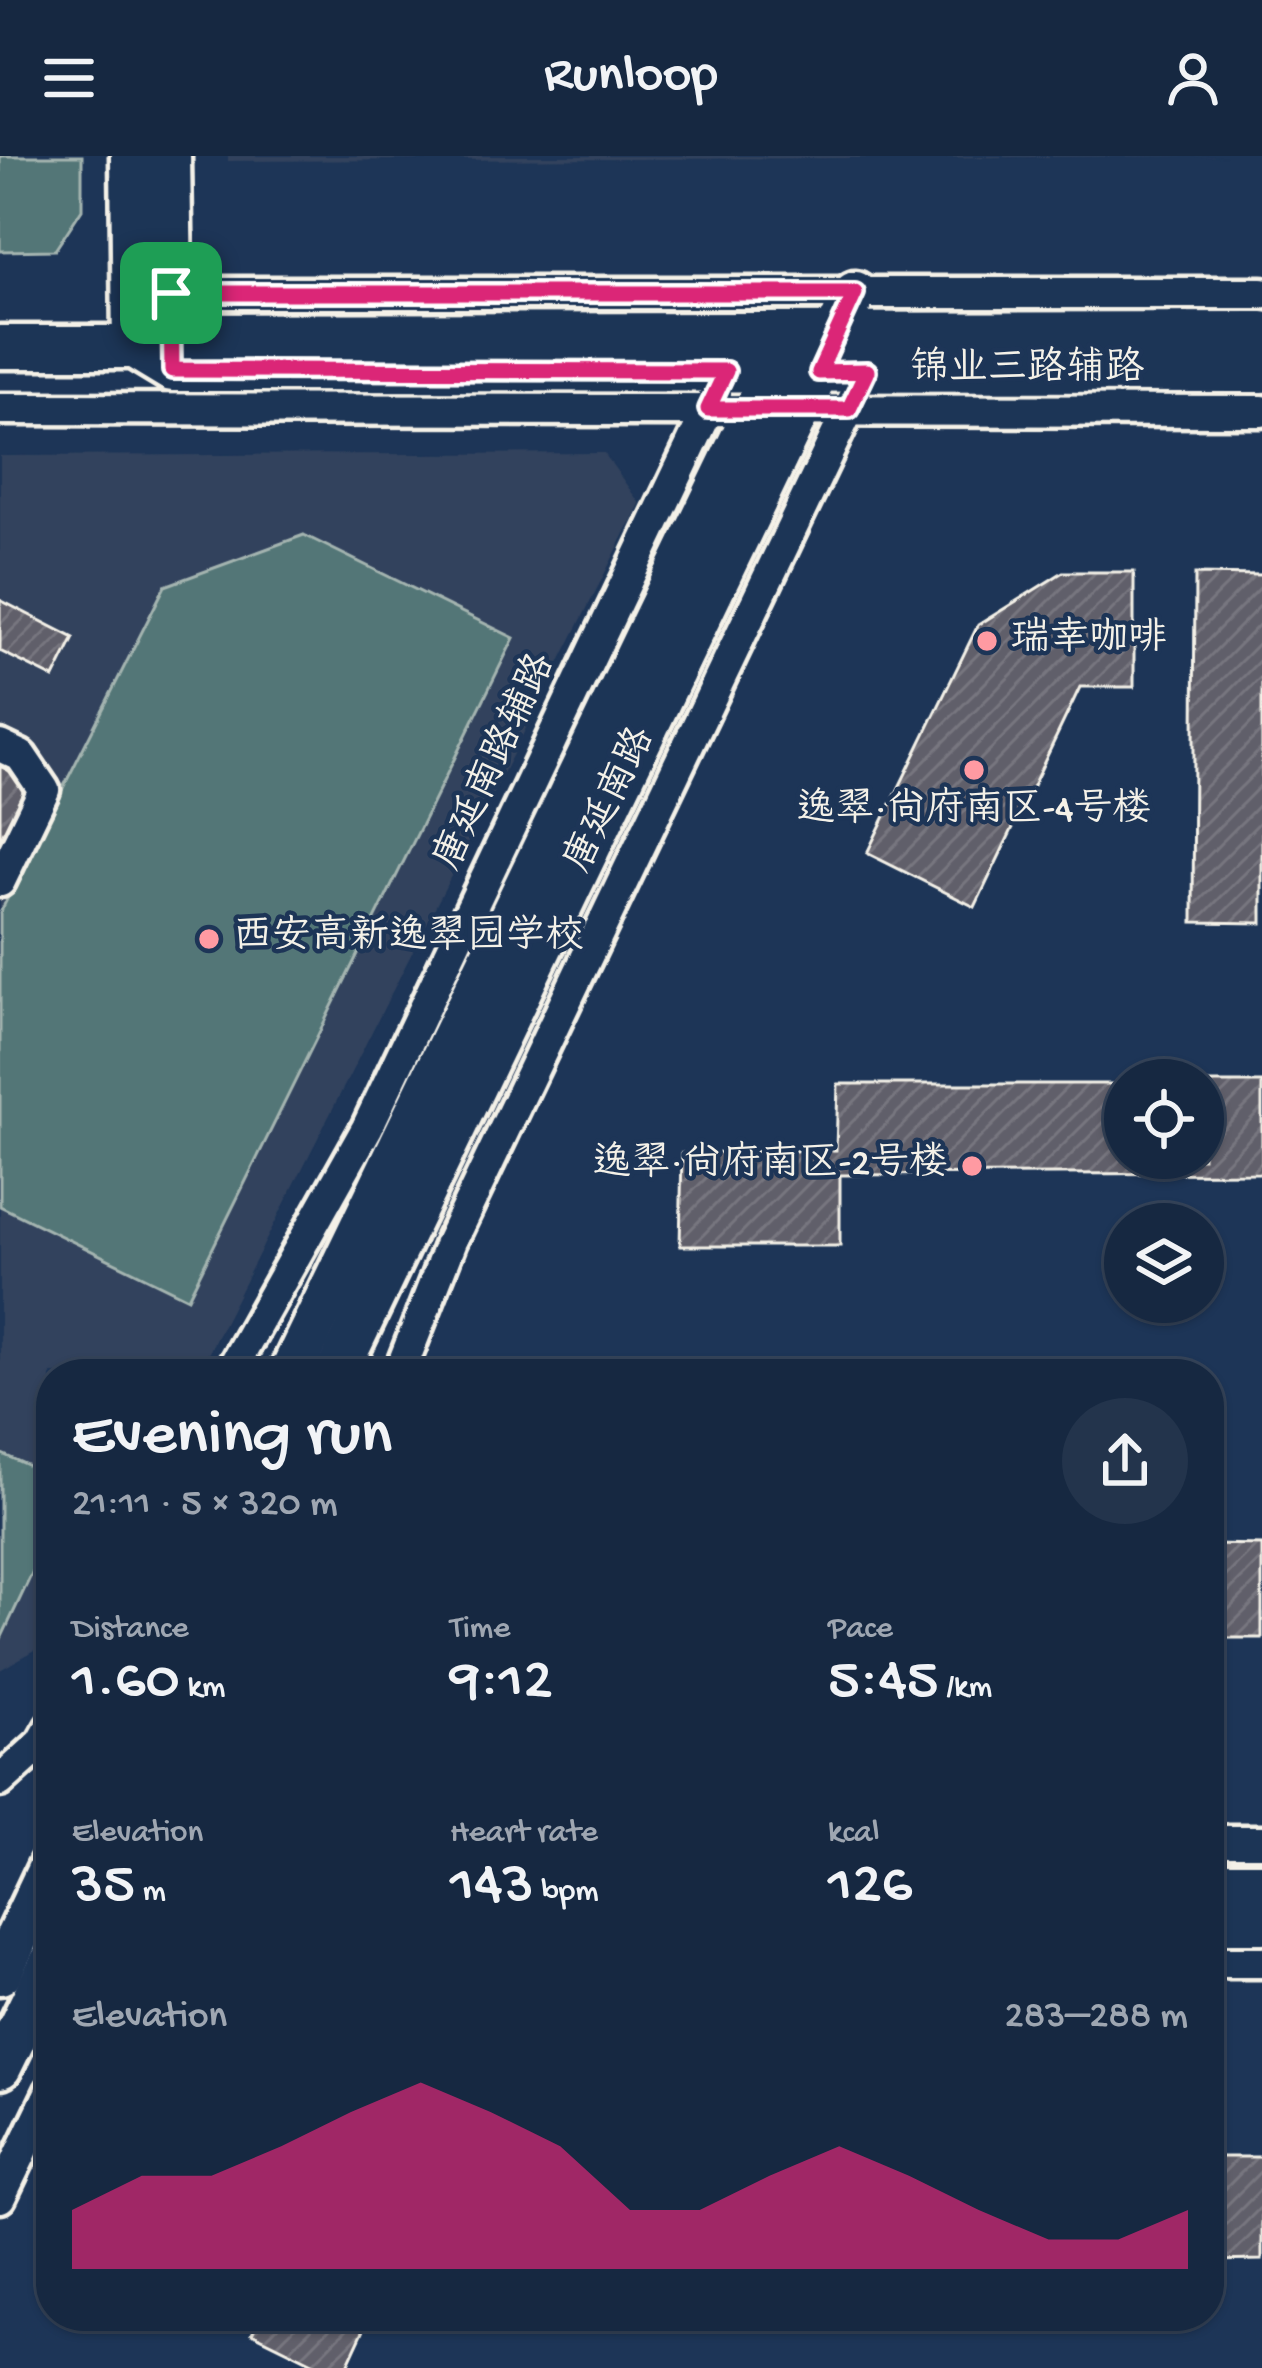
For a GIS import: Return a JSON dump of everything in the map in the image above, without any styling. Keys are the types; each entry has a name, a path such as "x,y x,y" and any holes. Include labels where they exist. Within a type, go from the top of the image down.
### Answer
{"street":[{"path":"132,156 159,350"},
{"path":"159,350 171,293 169,156"},
{"name":"锦业三路辅路","path":"171,293 1262,293"},
{"name":"唐延南路","path":"342,1359 855,293"},
{"path":"0,347 774,372 1262,369"},
{"path":"159,350 717,390"},
{"path":"0,409 717,390 774,372 819,372 858,390 1262,369"},
{"name":"唐延南路","path":"297,1359 774,372"},
{"name":"唐延南路辅路","path":"237,1359 367,1128 717,390"},
{"path":"405,1359 451,1241 858,390"},
{"path":"0,746 21,756 44,790 0,881"},
{"path":"0,1780 36,1749"},
{"path":"1224,1841 1262,1841"},
{"path":"1224,1884 1262,1884"},
{"path":"0,1972 31,1899"},
{"path":"1224,1922 1262,1922"},
{"path":"1224,1962 1262,1962"},
{"path":"0,2067 36,1994"},
{"path":"0,2197 36,2123"}],"shaded area":[{"path":"228,156 1228,156 228,161"},
{"name":"西安高新逸翠园学校","path":"604,453 640,504 206,1359 36,1359 36,1650 0,1670 0,456"}],"green space":[{"path":"0,156 82,156 82,209 55,250 0,251"},
{"path":"304,535 514,638 188,1298 0,1206 0,913 165,586"},
{"path":"0,1453 36,1469 36,1565 0,1641"}],"building":[{"name":"逸翠·尚府南区-4号楼","path":"1063,572 1134,572 1134,687 1080,687 975,907 867,853 978,625"},
{"path":"1195,574 1262,575 1262,923 1193,922"},
{"path":"0,600 74,638 54,678 0,651"},
{"path":"0,766 13,773 25,795 0,846"},
{"name":"逸翠·尚府南区-2号楼","path":"1224,1083 1262,1083 1262,1173 1224,1173"},
{"name":"逸翠·尚府南区-2号楼","path":"838,1084 1104,1084 1104,1174 840,1175 840,1246 680,1246 682,1153 836,1150"},
{"path":"1224,1544 1262,1545 1262,1638 1224,1638"},
{"path":"1224,2157 1262,2157 1262,2260 1224,2261"},
{"path":"363,2331 346,2368 323,2368 252,2333"}],"place":[{"name":"瑞幸咖啡","path":"987,641"},
{"name":"逸翠·尚府南区-4号楼","path":"974,770"},
{"name":"西安高新逸翠园学校","path":"209,939"},
{"name":"逸翠·尚府南区-2号楼","path":"972,1166"}],"route":[{"path":"171,293 855,293 819,372 867,371 849,409 708,409 726,371 172,370 171,293"}]}
